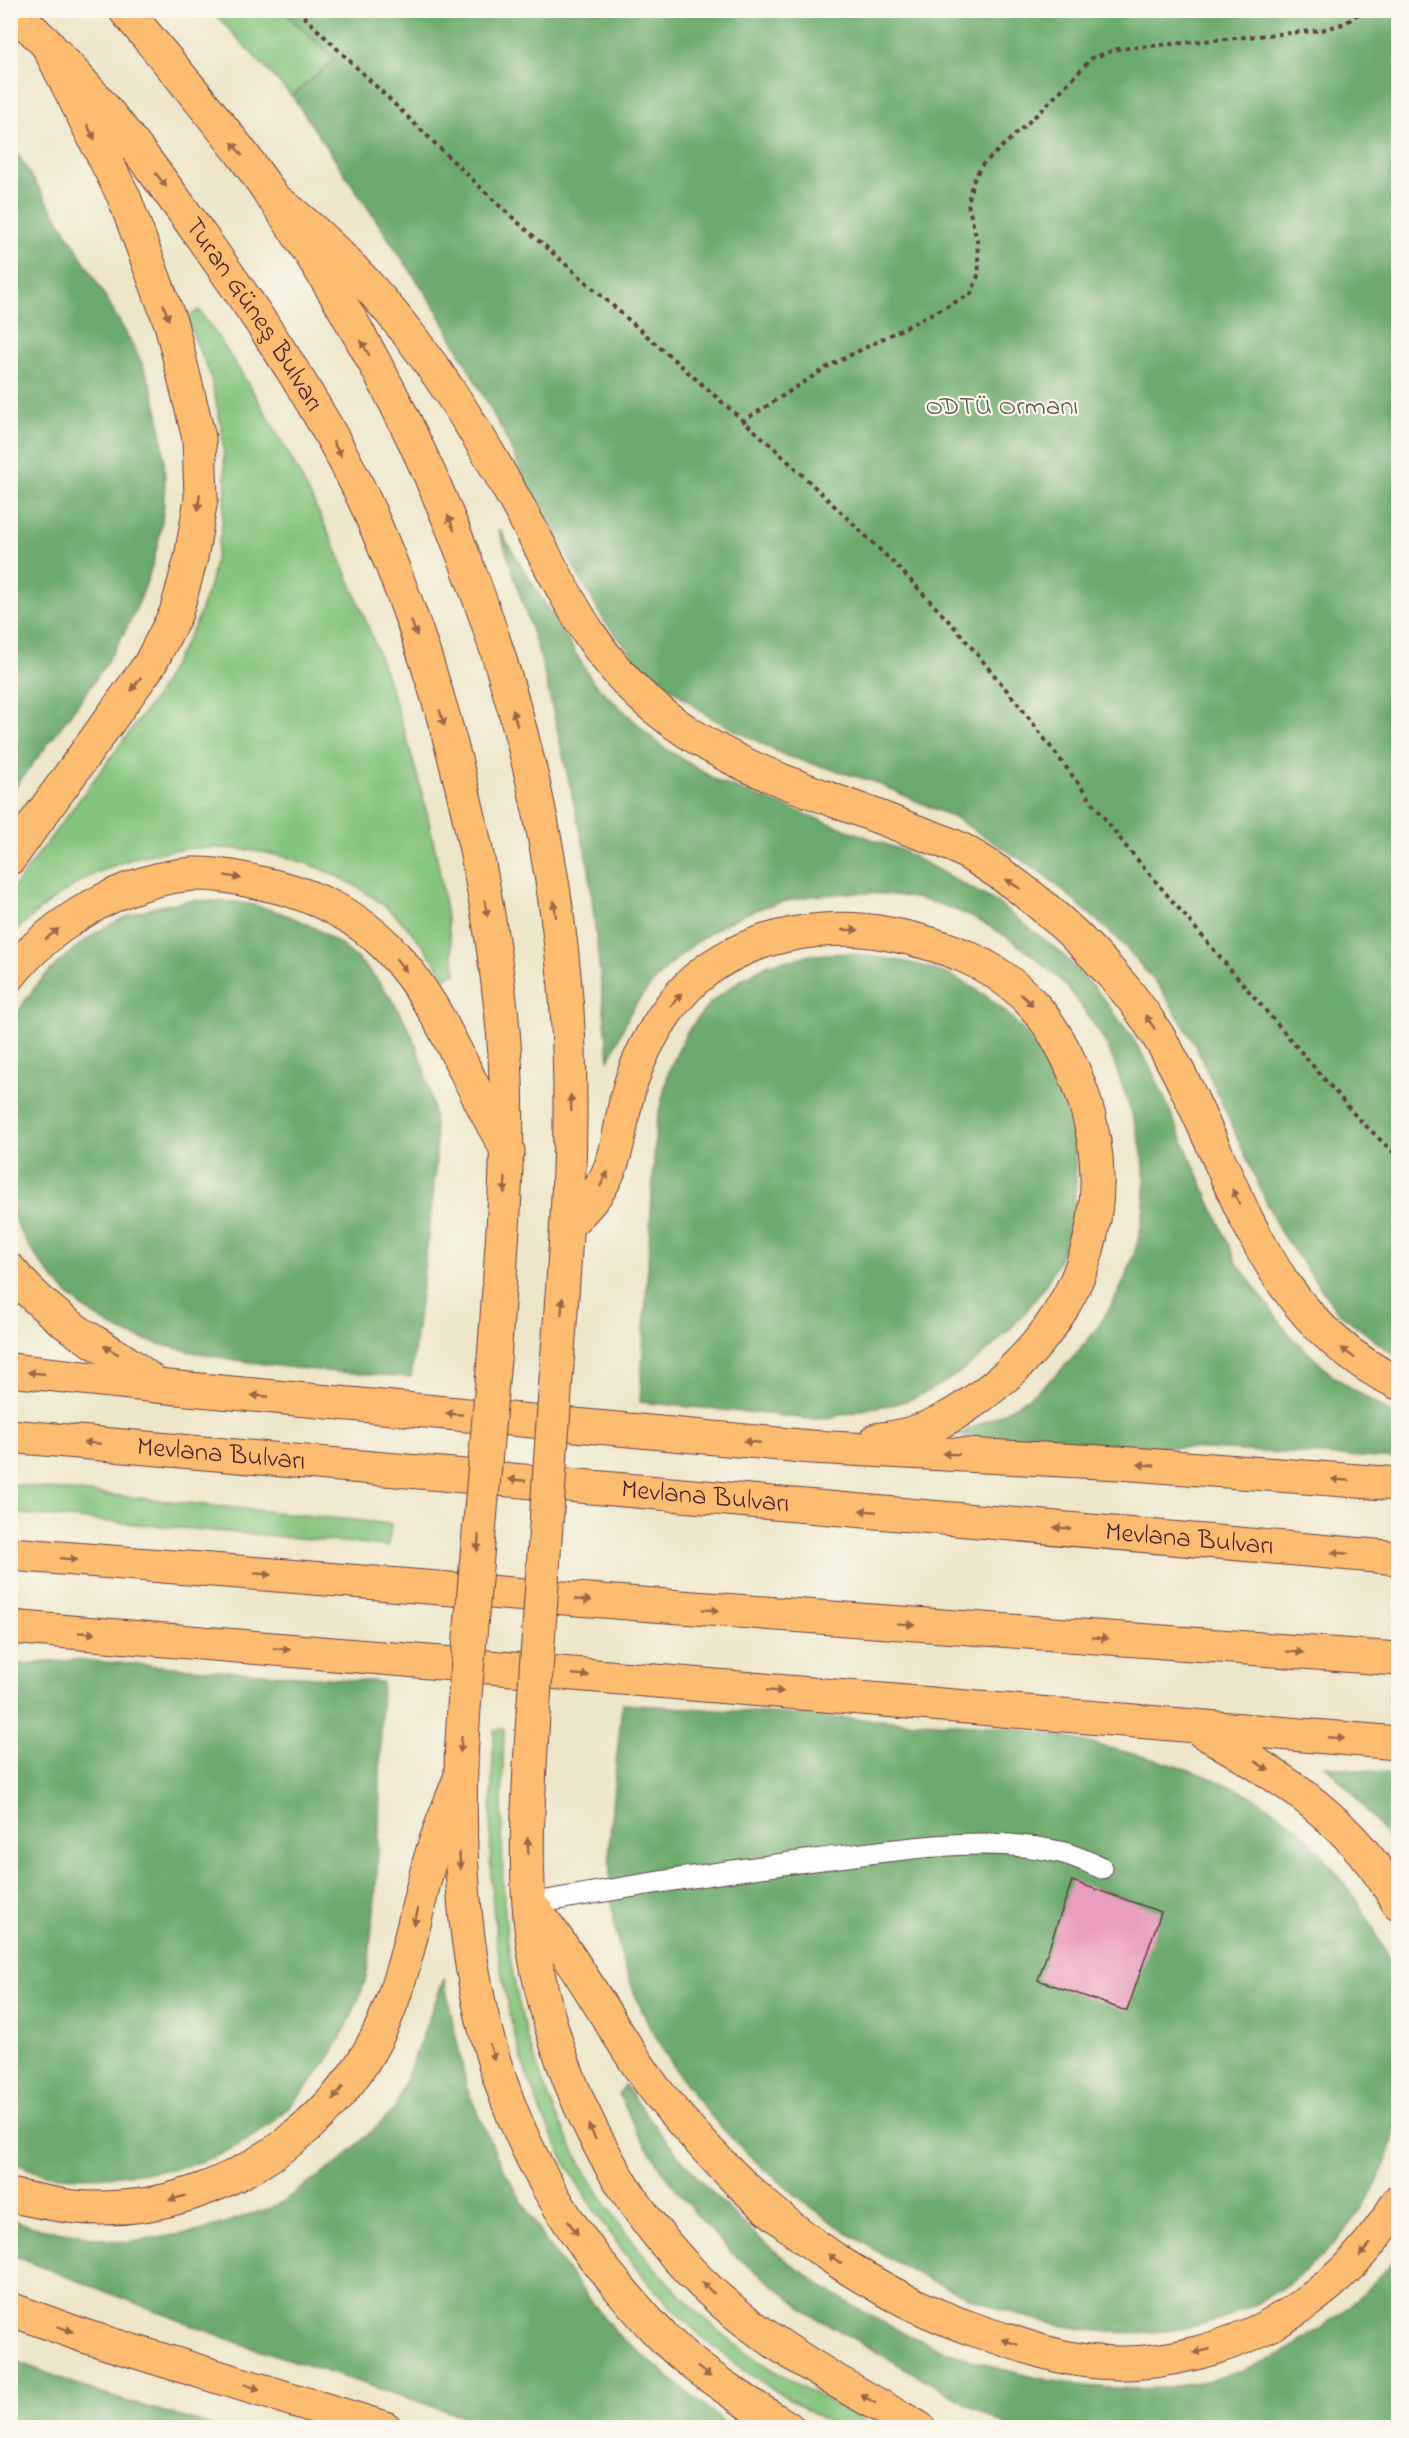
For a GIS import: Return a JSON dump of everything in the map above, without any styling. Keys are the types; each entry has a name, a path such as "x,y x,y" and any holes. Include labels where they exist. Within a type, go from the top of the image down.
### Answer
{"main road":[{"name":"Turan Güneş Bulvarı","path":"12,10 46,42 104,108 170,191 237,288 334,442 366,504 426,662 478,860 502,1010 508,1151 494,1359 459,1781"},
{"path":"125,10 217,123 271,196 335,295 399,410 426,464 473,577 499,659 544,842 554,900 567,1011 572,1126 568,1224 527,1807 530,1904 538,1972 561,2057 603,2154 630,2197 705,2285 753,2326 849,2388 918,2427"},
{"path":"10,858 150,664 176,613 192,558 201,499 199,438 171,324 124,197 46,42"},
{"path":"271,196 330,243 360,274 414,340 468,417 523,514 575,615 618,671 652,706 727,758 772,778 871,813 961,849 1035,898 1097,958 1151,1023 1188,1091 1232,1189 1271,1267 1295,1301 1322,1332 1353,1357 1398,1383"},
{"path":"10,975 42,942 64,925 107,899 136,886 193,874 223,875 294,891 361,924 387,948 411,976 437,1012 480,1105 508,1151"},
{"path":"568,1224 592,1201 607,1176 627,1096 656,1027 676,998 708,969 744,950 784,936 826,929 880,932 922,940 959,952 994,973 1033,1004 1058,1038 1075,1074 1090,1119 1098,1169 1097,1213 1089,1250 1067,1301 1042,1340 1009,1374 959,1414 900,1438 811,1447"},
{"path":"10,1270 46,1308 81,1333 119,1355 157,1386"},
{"path":"10,1370 157,1386 811,1447 1119,1462 1398,1484"},
{"name":"Mevlana Bulvarı","path":"10,1436 1398,1558"},
{"path":"10,1554 653,1605 1398,1659"},
{"path":"17,1629 1398,1743"},
{"path":"1194,1726 1295,1788 1327,1813 1380,1872 1398,1903"},
{"path":"10,2195 56,2204 97,2208 172,2199 202,2190 262,2161 313,2120 333,2101 362,2061 382,2027 400,1982 428,1865 459,1781"},
{"path":"459,1781 459,1852 464,1915 476,1995 497,2072 524,2143 558,2207 599,2264 639,2311 685,2357 737,2396 788,2427"},
{"path":"530,1904 555,1934 650,2081 725,2168 790,2226 852,2271 919,2309 949,2322 1017,2345 1084,2361 1154,2360 1218,2348 1260,2331 1313,2298 1363,2253 1398,2202"},
{"path":"10,2309 84,2336 385,2427"}],"lane":[{"path":"530,1904 708,1873 903,1849 963,1845 1013,1845 1061,1852 1102,1868"}],"path":[{"path":"297,10 504,210 831,501 958,631 1019,705 1124,844 1355,1115 1398,1156"},
{"path":"742,422 829,366 971,294 979,273 976,240 968,204 972,184 981,166 1045,107 1092,58 1118,50 1322,30 1346,23 1363,10"}],"green space":[{"path":"212,11 283,11 334,60 292,96"},
{"name":"ODTÜ Ormanı","path":"283,11 1398,11 1398,1358 1337,1311 1279,1230 1195,1044 1159,986 1118,939 1044,874 957,819 872,781 786,756 708,716 644,668 605,622 534,498 503,432 435,307 292,96 334,60"},
{"path":"11,144 90,271 142,364 151,385 160,424 165,479 164,506 154,560 134,613 93,683 11,793"},
{"path":"199,310 277,433 343,565 371,634 396,703 417,774 434,844 456,973 445,977 411,931 387,908 357,887 324,870 288,858 252,850 215,848 178,850 141,857 107,868 56,897 11,935 11,891 155,698 196,623 210,585 221,532 226,488 222,429 210,374 186,319"},
{"path":"499,529 593,682 661,746 719,782 901,850 996,902 1059,951 1098,992 1132,1037 1153,1073 1237,1263 1288,1333 1334,1377 1386,1410 1398,1414 1398,1459 955,1436 1020,1403 1049,1381 1075,1355 1098,1326 1117,1294 1132,1261 1141,1225 1145,1189 1142,1152 1131,1112 1107,1046 1085,1011 1064,985 1035,958 996,930 968,915 927,901 870,893 811,897 783,902 755,910 717,928 690,947 666,969 635,1005 609,1060 589,869 542,663"},
{"path":"194,900 237,902 262,907 301,921 336,941 365,967 389,996 409,1030 423,1066 432,1105 436,1146 434,1192 411,1377 304,1369 224,1358 145,1340 125,1333 98,1318 67,1293 40,1263 10,1211 10,1030 19,1012 45,976 79,945 98,932 117,921 143,911"},
{"path":"847,953 916,964 955,978 988,998 1016,1022 1039,1052 1057,1085 1069,1120 1075,1157 1075,1195 1069,1232 1059,1259 1045,1285 1027,1310 1005,1334 957,1374 906,1401 820,1419 640,1402 656,1125 669,1070 687,1032 710,1003 739,981 769,964 811,955"},
{"path":"10,1484 391,1524 388,1546 11,1513"},
{"path":"76,1660 382,1682 377,1866 369,1961 365,1981 334,2049 313,2080 288,2108 260,2131 229,2150 194,2164 129,2174 72,2177 40,2173 11,2161 11,1665"},
{"path":"622,1704 964,1724 1032,1731 1110,1748 1195,1772 1264,1803 1300,1831 1335,1870 1377,1935 1389,1959 1397,1984 1400,2041 1394,2135 1383,2169 1367,2201 1345,2231 1319,2258 1290,2282 1260,2301 1228,2316 1163,2331 1094,2330 1024,2316 954,2291 887,2257 824,2217 768,2172 705,2109 662,2048 629,1980 615,1926 610,1863 610,1831"},
{"path":"504,1729 503,1880 511,1964 524,2025 543,2084 568,2140 599,2193 634,2243 675,2290 721,2333 757,2360 876,2427 836,2426 748,2373 694,2330 662,2298 604,2226 557,2146 523,2063 505,1991 496,1934 491,1870 492,1777 494,1730"},
{"path":"1325,1766 1398,1774 1398,1851 1354,1794"},
{"path":"444,1979 467,2089 499,2161 546,2243 616,2333 729,2427 496,2427 236,2342 11,2255 11,2219 33,2227 127,2243 200,2231 276,2206 338,2163 394,2110"},
{"path":"625,2085 664,2138 706,2186 751,2231 799,2270 851,2305 907,2334 966,2358 1029,2376 1084,2386 1136,2389 1185,2385 1232,2374 1277,2355 1319,2330 1359,2297 1398,2256 1398,2427 1008,2427 812,2315 732,2253 696,2214 664,2173 637,2132 619,2094"},
{"path":"10,2359 102,2394 216,2427 11,2427"}],"building":[{"path":"1072,1881 1161,1912 1127,2011 1038,1980"}]}
